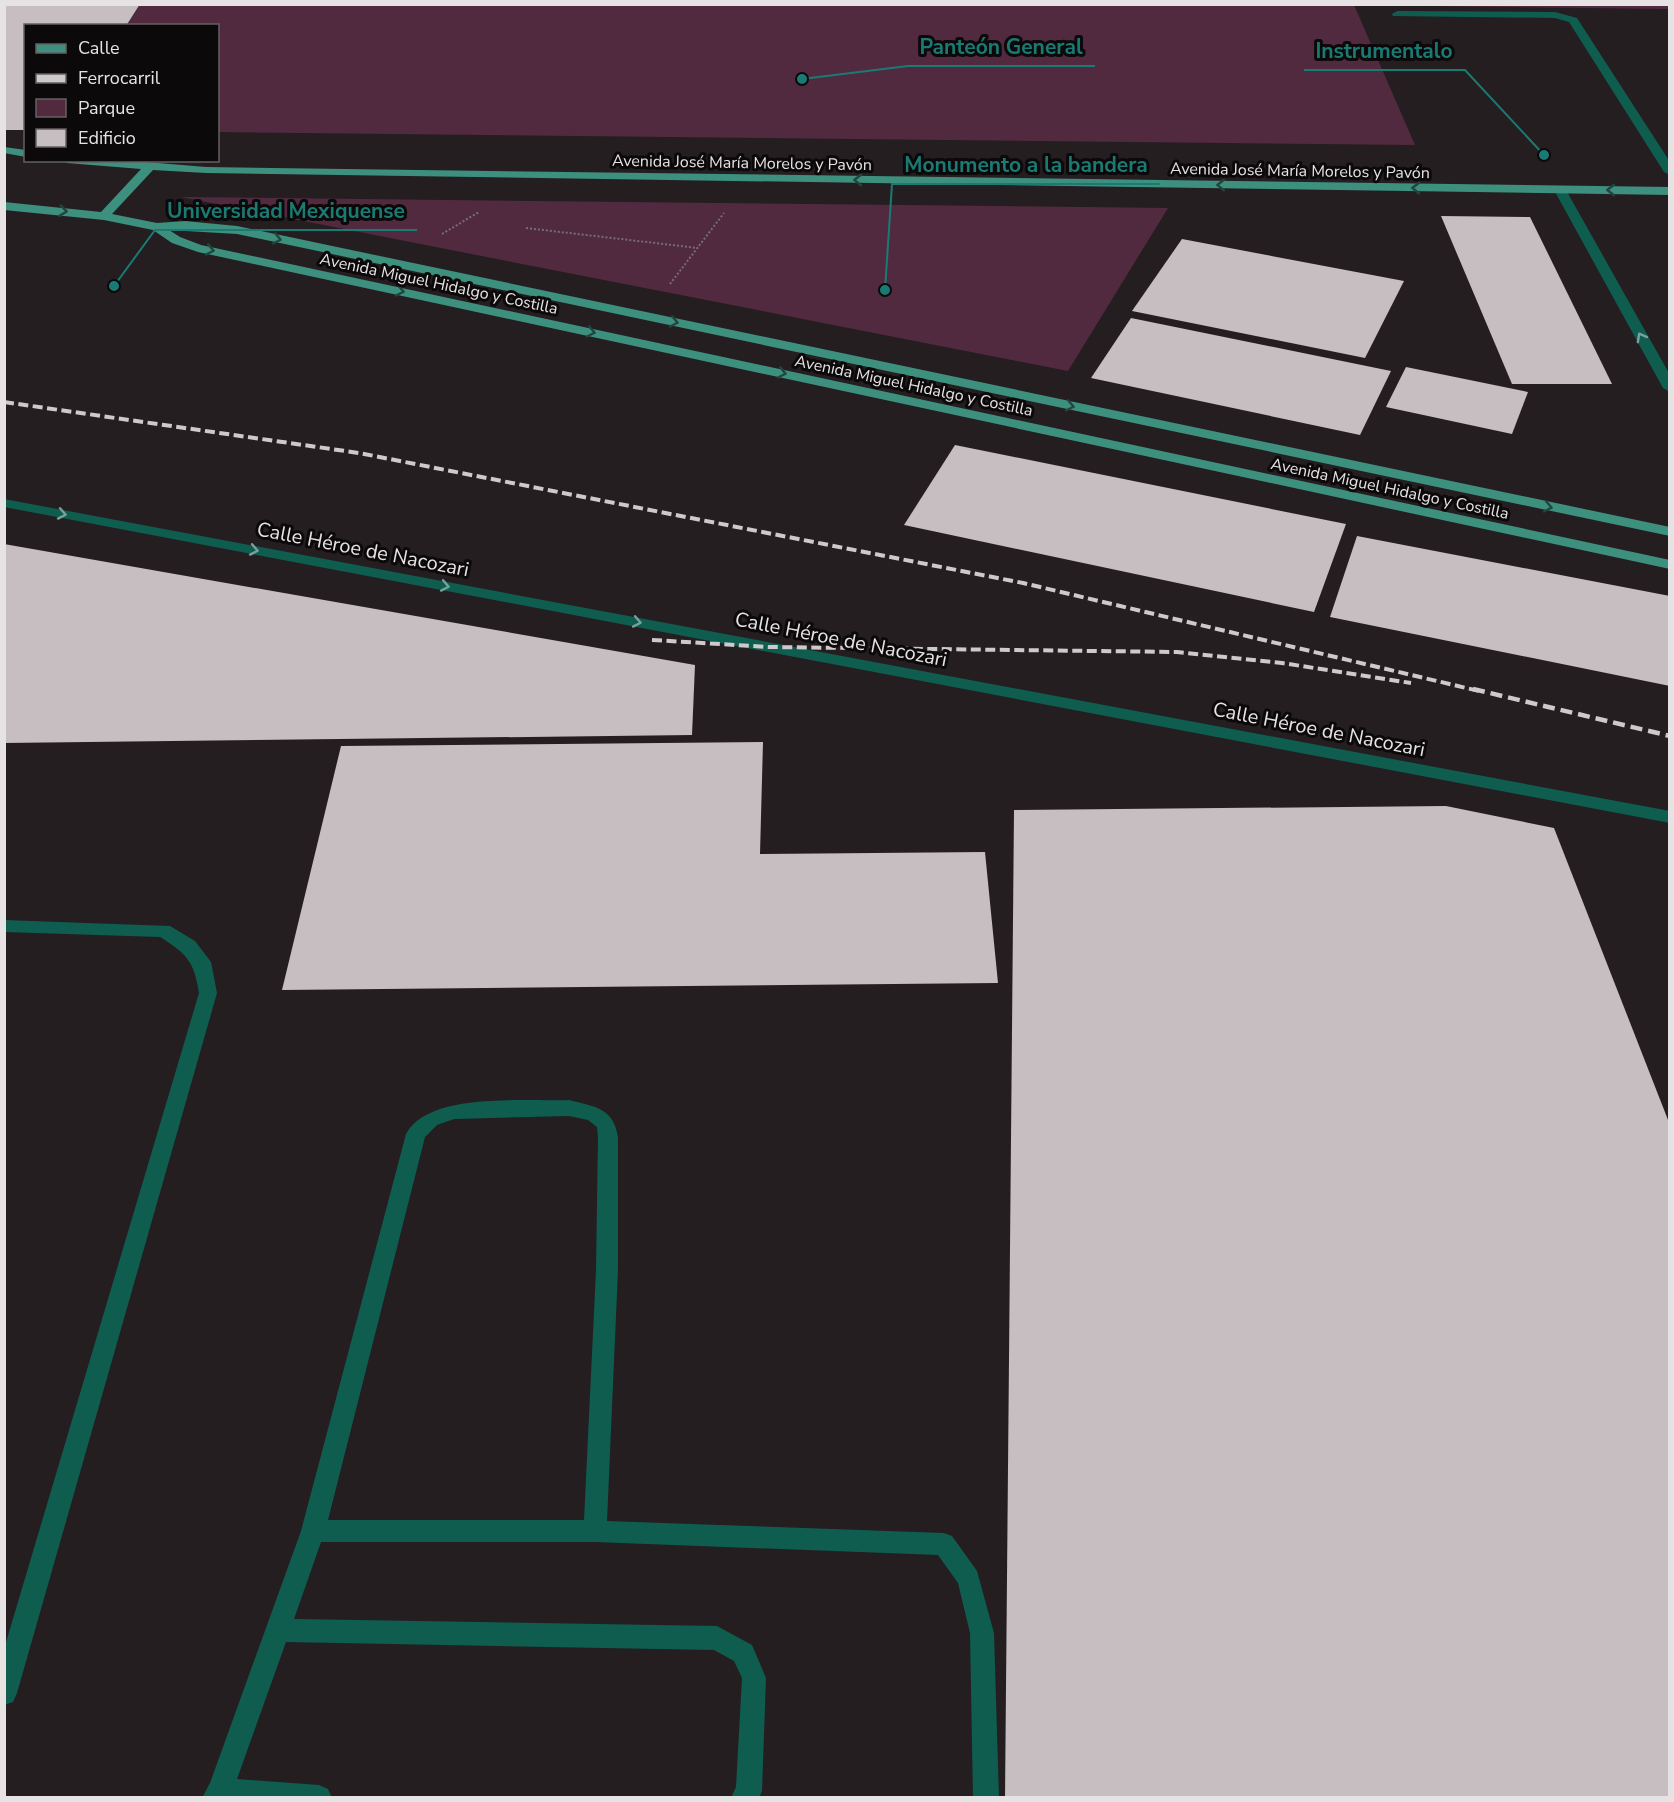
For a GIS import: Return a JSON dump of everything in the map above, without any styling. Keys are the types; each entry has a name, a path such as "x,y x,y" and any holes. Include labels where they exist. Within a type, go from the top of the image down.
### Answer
{"main road":[{"path":"4,150 24,154"},
{"name":"Avenida José María Morelos y Pavón","path":"87,162 148,168 1670,191"},
{"path":"104,216 148,168"},
{"name":"Avenida Miguel Hidalgo y Costilla","path":"4,206 104,216 157,227 197,225 237,230 1089,425 1434,498 1670,565"},
{"name":"Avenida Miguel Hidalgo y Costilla","path":"157,227 176,240 198,248 1089,425 1434,498 1670,532"}],"street":[{"path":"1397,14 1569,18 1576,23 1670,172"},
{"path":"1560,190 1670,388"},
{"name":"Calle Héroe de Nacozari","path":"4,503 1670,817"},
{"path":"4,926 164,931 188,946 204,967 208,993 4,1693"},
{"path":"318,1797 218,1794 313,1531 416,1134 430,1120 452,1111 569,1108 594,1114 606,1124 608,1137 607,1270 596,1531"},
{"path":"313,1531 596,1531 944,1544 969,1579 982,1633 986,1797"},
{"path":"279,1630 717,1638 743,1653 754,1678 749,1791 744,1797"}],"path":[{"path":"438,236 485,208"},
{"path":"526,228 698,248"}],"green space":[{"path":"140,4 1670,5 1669,9 1354,5 1415,145 219,132 219,24 127,24"},
{"path":"181,197 1168,208 1068,371"}],"building":[{"path":"4,4 140,4 127,24 24,24 24,130 4,130"},
{"path":"1441,216 1530,217 1612,384 1512,384"},
{"path":"1182,239 1404,281 1365,358 1132,311"},
{"path":"1131,318 1391,371 1360,435 1091,378"},
{"path":"1406,367 1528,392 1512,434 1386,407"},
{"path":"955,445 1346,524 1314,612 904,525"},
{"path":"1357,536 1670,596 1670,686 1330,617"},
{"path":"4,544 695,665 692,735 4,743"},
{"path":"763,742 760,854 985,852 998,983 282,990 341,746"},
{"path":"1446,806 1554,828 1670,1125 1670,1798 1005,1798 1014,810"}],"railway":[{"path":"4,402 359,453 1023,583 1479,691"},
{"path":"652,640 769,647 1177,652 1282,663 1411,683"},
{"path":"1473,689 1670,736"}],"place":[{"name":"Panteón General","path":"802,79"},
{"name":"Instrumentalo","path":"1544,155"},
{"name":"Universidad Mexiquense","path":"114,286"},
{"name":"Monumento a la bandera","path":"885,290"}]}
